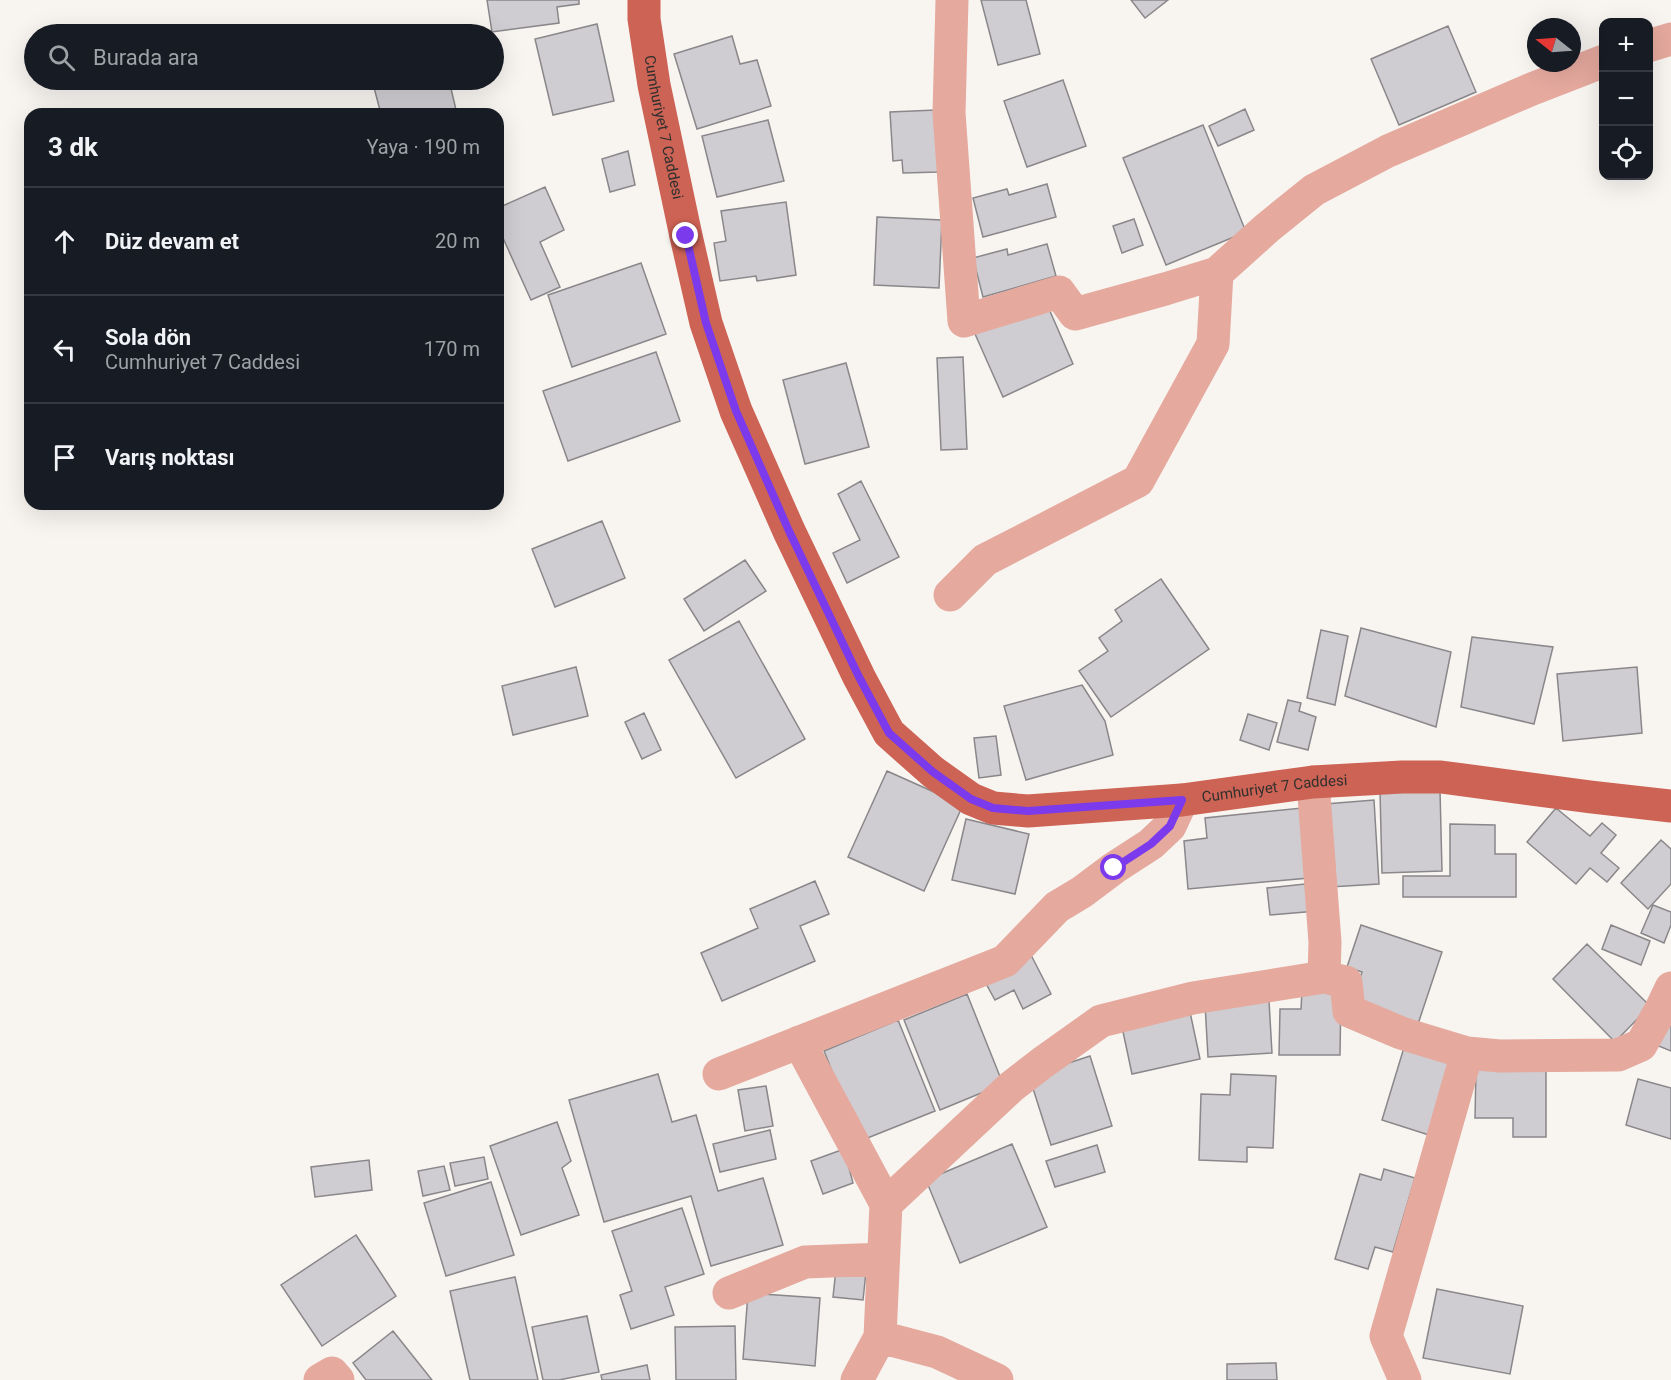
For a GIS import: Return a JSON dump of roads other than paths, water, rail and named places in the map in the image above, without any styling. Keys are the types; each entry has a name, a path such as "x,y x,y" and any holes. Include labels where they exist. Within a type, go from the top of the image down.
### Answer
{"main road":[{"name":"Cumhuriyet 7 Caddesi","path":"644,0 644,19 654,85 686,236 706,323 736,411 789,531 859,677 889,733 933,772 971,799 993,808 1028,811 1182,800 1313,782 1402,777 1441,777 1671,806"}],"street":[{"path":"952,0 949,113 964,321 1059,292 1076,314 1216,273 1314,190 1388,151 1599,63"},
{"path":"1653,44 1671,39"},
{"path":"950,596 985,560 1138,481 1213,344 1216,273"},
{"path":"1313,782 1325,942 1324,977"},
{"path":"719,1074 1005,961 1057,907 1151,844 1170,826 1182,800"},
{"path":"886,1204 1011,1087 1042,1062 1101,1021 1193,998 1324,977 1346,982 1349,1011 1401,1033 1467,1053 1500,1056 1618,1055 1641,1045 1671,988"},
{"path":"799,1042 886,1204 880,1337 858,1380"},
{"path":"1405,1380 1386,1336 1467,1053"},
{"path":"729,1293 805,1262 883,1259"},
{"path":"880,1337 937,1352 997,1380"},
{"path":"320,1380 332,1373 338,1380"}]}
